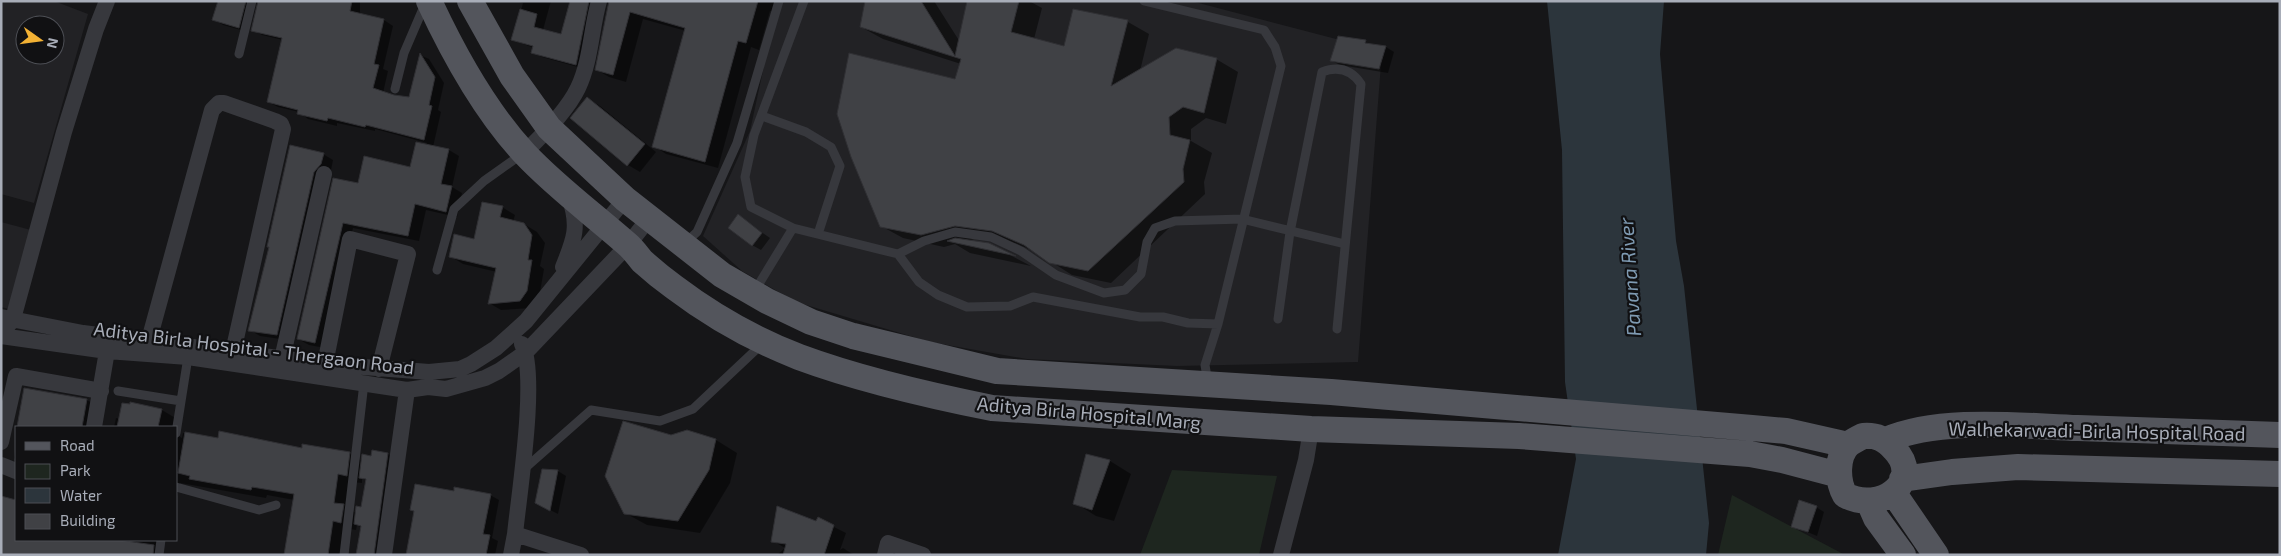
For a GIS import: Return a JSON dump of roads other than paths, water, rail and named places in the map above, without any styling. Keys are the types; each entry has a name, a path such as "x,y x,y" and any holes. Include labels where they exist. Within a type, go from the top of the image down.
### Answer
{"main road":[{"name":"Aditya Birla Hospital Marg","path":"428,1 481,96 524,152 568,195 628,245 643,261 674,287 702,306 765,341 798,356 842,372 948,399 992,408 1311,429 1519,436 1750,454 1782,460 1839,475"},
{"name":"Aditya Birla Hospital Marg","path":"470,1 512,76 550,128 625,199 722,275 753,293 812,322 853,336 997,371 1208,383 1752,428 1786,431 1848,445"},
{"path":"1488,435 1490,406"},
{"name":"Walhekarwadi-Birla Hospital Road","path":"1886,440 1903,433 1949,427 2012,426 2280,435"},
{"path":"1864,436 1878,437 1886,440 1903,461 1904,468 1898,485 1883,498 1869,502 1860,502 1845,494 1840,487 1839,475 1841,461 1848,445 1864,436"},
{"name":"Walhekarwadi-Birla Hospital Road","path":"1898,485 1952,472 2018,467 2280,474"},
{"path":"1898,485 1936,553"},
{"path":"1869,502 1876,518 1903,555"}],"street":[{"path":"1,334 107,1"},
{"path":"524,152 550,128 578,88 587,61 599,1"},
{"path":"149,340 212,110 218,103 224,103 275,121 284,128 233,352"},
{"path":"282,359 324,174"},
{"path":"556,283 573,242 576,224 568,195"},
{"path":"7,318 83,333 325,364 430,372 460,369 496,348 526,321 625,199"},
{"name":"Aditya Birla Hospital - Thergaon Road","path":"1,334 107,351 188,357 408,390 428,387 446,389 499,372 526,352 628,245 650,217"},
{"path":"325,364 350,239 408,254 379,369"},
{"path":"510,555 515,534 530,384 526,352 515,331"},
{"path":"94,426 107,351"},
{"path":"1,442 16,376 101,391"},
{"path":"384,555 408,390"},
{"path":"1281,555 1306,460 1311,429"},
{"path":"1,465 15,470"},
{"path":"515,534 581,555"},
{"path":"884,555 888,544 923,555"}],"lane":[{"path":"239,54 252,1"},
{"path":"395,89 404,53 428,1"},
{"path":"682,245 697,232 737,143 779,1"},
{"path":"804,1 754,135 745,177 751,207 793,228 898,254 919,282 938,295 968,307 1010,306 1033,297 1140,317 1163,317 1188,323 1218,324"},
{"path":"1144,1 1264,30 1275,47 1281,66 1242,219 1218,324 1205,365 1208,383"},
{"path":"1278,319 1290,232 1322,72 1333,68 1344,69 1356,76 1361,84 1338,328"},
{"path":"762,116 806,132 831,147 840,166 818,234"},
{"path":"437,270 454,209 484,181 524,152"},
{"path":"898,254 924,241 956,232 991,238 1021,251 1056,275 1104,293 1125,290 1141,274 1147,242 1155,228 1176,221 1242,219 1345,244"},
{"path":"753,293 793,228"},
{"path":"521,472 591,410 660,421 692,408 765,341"},
{"path":"177,426 188,357"},
{"path":"344,555 364,383"},
{"path":"118,391 181,401"},
{"path":"178,487 259,510 276,505"},
{"path":"159,555 161,541"}],"water":[{"name":"Pavana River","path":"1547,1 1664,1 1660,54 1676,241 1684,286 1709,523 1706,555 1558,555 1576,459 1565,382 1562,150"}]}
